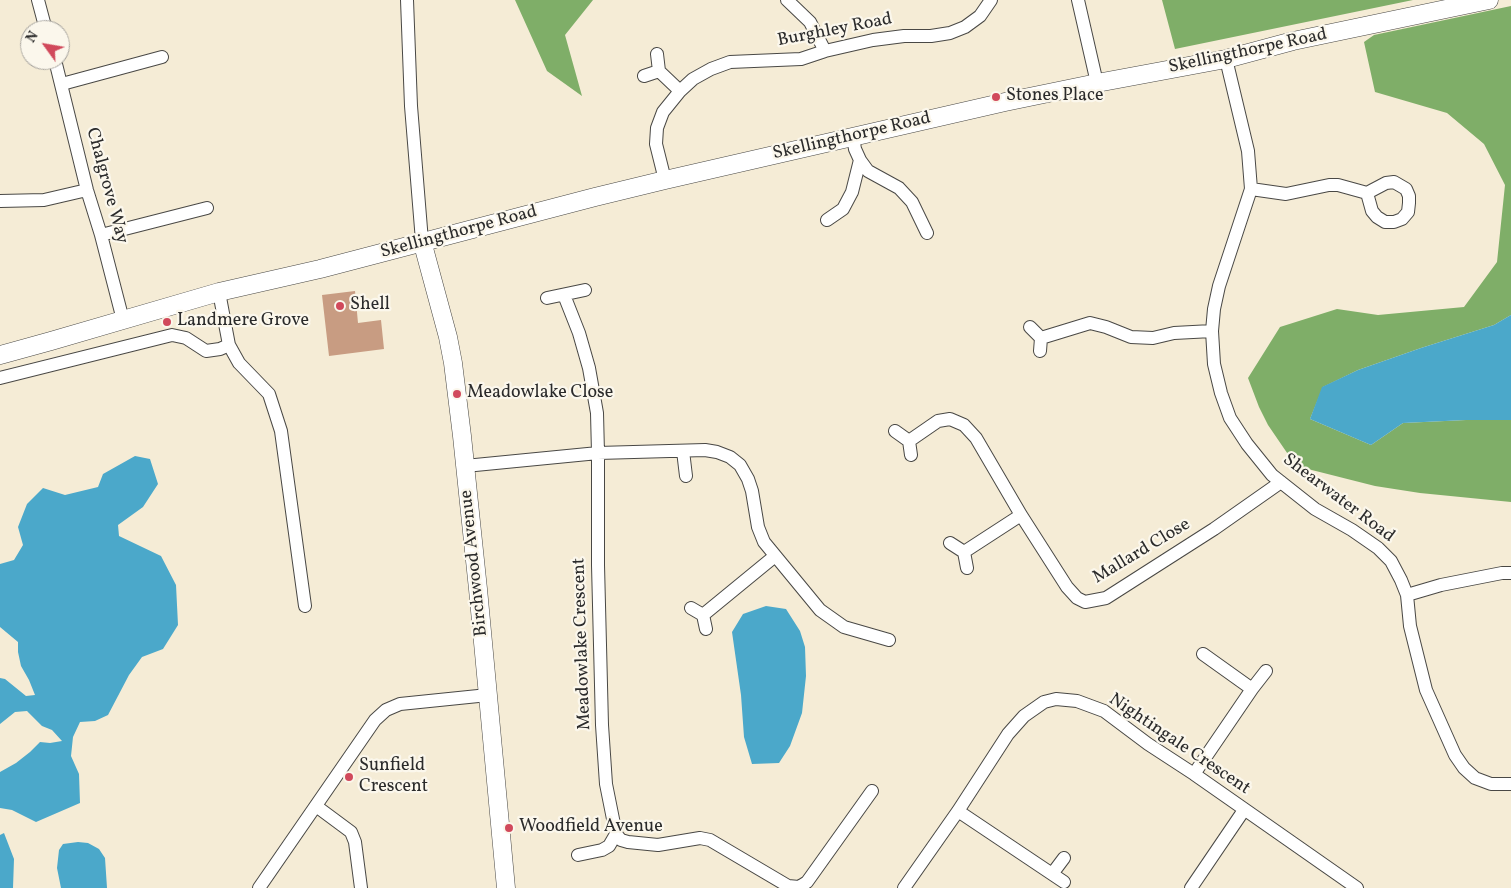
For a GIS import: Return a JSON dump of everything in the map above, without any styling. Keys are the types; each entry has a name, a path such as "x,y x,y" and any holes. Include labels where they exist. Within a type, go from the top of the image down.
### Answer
{"main road":[{"name":"Skellingthorpe Road","path":"0,354 219,292 320,269 422,241 665,180 1097,83 1226,59 1293,41 1489,0"},
{"name":"Birchwood Avenue","path":"422,241 448,337 453,363 465,466 506,888"}],"street":[{"path":"38,0 43,20"},
{"path":"407,0 411,106 422,241"},
{"path":"788,0 810,22 825,51"},
{"name":"Burghley Road","path":"665,180 656,144 657,128 663,112 680,91 693,79 711,69 730,62 801,59 825,51 872,40 950,33 965,27 980,16 991,0"},
{"path":"1078,0 1097,83"},
{"path":"657,54 659,71 680,91"},
{"path":"62,84 162,57"},
{"name":"Shearwater Road","path":"1226,59 1248,152 1251,189 1219,286 1214,309 1212,331 1214,364 1221,393 1230,418 1247,444 1272,475 1315,509 1352,530 1378,548 1391,561 1407,595 1410,626 1426,690 1455,755 1464,768 1475,778 1491,784 1511,784"},
{"name":"Chalgrove Way","path":"58,70 87,190 123,320"},
{"path":"644,76 659,71"},
{"path":"853,137 860,160 868,171 898,188 912,202 927,232"},
{"path":"827,220 843,209 852,192 860,160"},
{"path":"1251,189 1286,194 1329,185 1338,185 1367,193"},
{"path":"0,202 44,200 87,190"},
{"path":"101,235 207,208"},
{"path":"547,298 585,290"},
{"path":"219,292 229,345 239,363 269,394 281,431 305,606"},
{"name":"Meadowlake Crescent","path":"564,295 579,333 589,368 597,413 602,725 606,784 616,834"},
{"path":"1041,338 1090,323 1131,337 1153,338 1174,333 1212,331"},
{"path":"1030,327 1041,338 1040,351"},
{"path":"0,378 172,335 186,338 206,351 220,349 229,345"},
{"name":"Mallard Close","path":"910,441 938,421 950,419 964,425 976,438 1021,515 1067,587 1077,598 1085,602 1106,598 1214,529 1281,482"},
{"path":"895,431 910,441 910,455"},
{"path":"465,466 598,453 705,450 718,452 730,457 740,465 752,491 758,527 764,542 820,610 844,627 889,640"},
{"path":"684,452 686,476"},
{"path":"964,552 1021,515"},
{"path":"950,543 964,552 967,568"},
{"path":"703,615 775,556"},
{"path":"1407,595 1441,585 1502,573 1511,573"},
{"path":"691,608 703,615 706,629"},
{"path":"1202,654 1252,689"},
{"path":"1194,774 1266,671"},
{"path":"259,888 375,720 386,710 400,704 488,695"},
{"name":"Nightingale Crescent","path":"904,888 958,811 1008,734 1024,716 1044,702 1056,699 1077,701 1104,711 1148,744 1357,888"},
{"path":"578,855 602,850 609,846 616,834 621,840 628,842 658,845 700,838 710,840 788,886 799,886 807,882 872,791"},
{"path":"316,806 351,832 355,842 361,888"},
{"path":"1191,888 1244,810"},
{"path":"958,811 1064,882"},
{"path":"1052,874 1064,858"}],"green space":[{"path":"515,0 593,0 565,35 582,96 547,71"},
{"path":"1162,0 1413,0 1175,49"},
{"path":"1511,6 1511,315 1494,325 1358,370 1323,387 1310,419 1371,445 1403,423 1511,420 1511,502 1420,493 1375,486 1296,466 1268,425 1248,378 1280,327 1337,309 1378,315 1464,307 1497,262 1505,185 1484,144 1447,113 1375,92 1364,42 1374,35"}],"water":[{"path":"1511,315 1511,420 1403,423 1371,445 1310,419 1322,387 1358,370 1494,325"},
{"path":"135,456 150,459 158,484 143,507 118,525 119,536 161,556 176,585 178,625 163,649 142,657 129,675 108,715 95,721 80,722 73,737 71,756 79,774 80,803 36,822 12,810 0,808 0,772 16,763 40,742 62,741 52,730 42,726 27,711 15,712 0,724 0,678 5,679 26,696 35,695 21,666 18,642 0,627 0,564 14,560 23,545 18,527 27,504 43,488 65,495 98,487 103,474"},
{"path":"766,606 786,609 800,631 805,647 806,676 802,713 790,746 779,763 752,764 744,737 741,695 732,632 743,614"},
{"path":"4,833 14,859 13,888 0,888 0,835"},
{"path":"88,843 99,849 105,858 107,888 61,888 57,868 59,850 63,844"}],"building":[{"path":"355,291 358,323 381,320 384,349 329,356 322,295"}],"place":[{"name":"Stones Place","path":"996,97"},
{"name":"Shell","path":"340,306"},
{"name":"Landmere Grove","path":"167,322"},
{"name":"Meadowlake Close","path":"457,394"},
{"name":"Sunfield Crescent","path":"349,777"},
{"name":"Woodfield Avenue","path":"509,828"}]}
